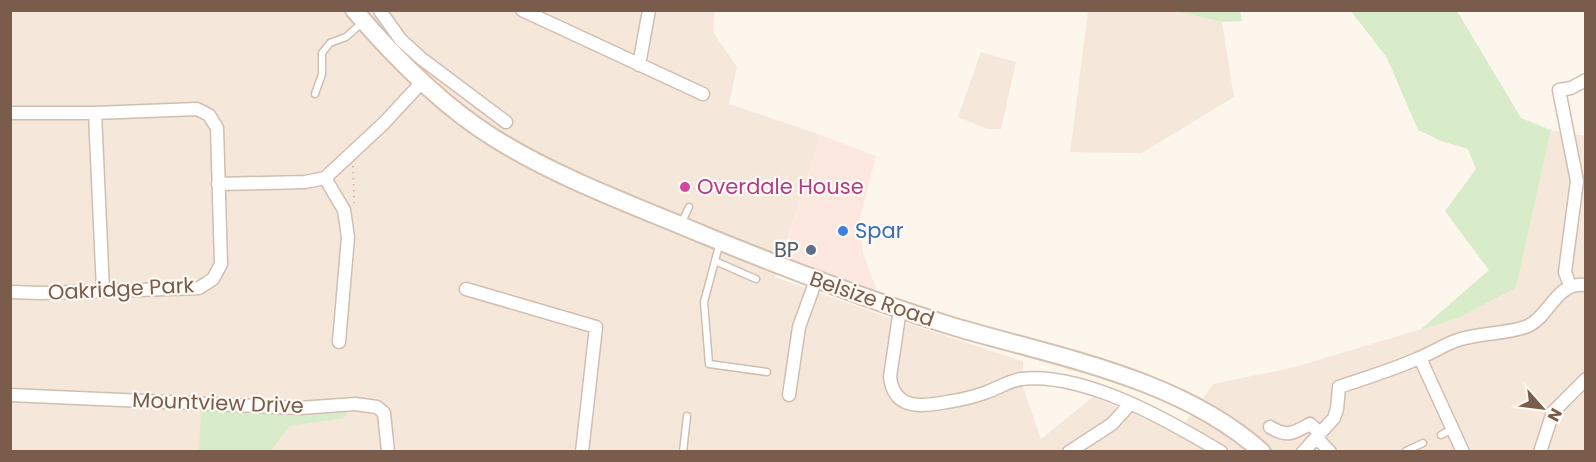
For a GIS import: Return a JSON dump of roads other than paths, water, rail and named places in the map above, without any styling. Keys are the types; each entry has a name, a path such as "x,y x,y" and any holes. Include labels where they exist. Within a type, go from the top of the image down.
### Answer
{"street":[{"path":"639,65 649,10"},
{"path":"359,16 380,11 401,40 506,122"},
{"path":"523,11 703,94"},
{"name":"Belsize Road","path":"359,16 422,82 473,124 534,161 566,177 816,280 900,309 1135,380 1170,393 1233,430 1262,452"},
{"path":"1570,286 1565,272 1581,182 1559,90 1571,88 1586,80"},
{"path":"218,184 305,182 325,178 384,123 422,82"},
{"name":"Oakridge Park","path":"10,113 95,113 197,109 209,115 217,128 221,264 213,279 199,288 10,292"},
{"path":"95,113 103,290"},
{"path":"325,178 344,210 348,237 339,342"},
{"path":"789,395 799,327 816,280"},
{"path":"1303,452 1334,418 1339,387 1420,358 1456,341 1529,325 1570,286 1586,285"},
{"path":"465,289 596,327 582,452"},
{"path":"900,309 890,377 891,388 906,402 927,406 968,398 1021,380 1047,380 1088,387 1130,404 1180,427 1221,452"},
{"path":"1420,358 1463,452"},
{"path":"1540,452 1553,412 1586,379"},
{"name":"Mountview Drive","path":"10,395 300,408 354,404 377,407 384,414 388,452"},
{"path":"1069,452 1112,424 1130,404"},
{"path":"1270,427 1278,432 1289,434 1310,424 1330,452"}],"lane":[{"path":"315,94 322,74 322,53 330,43 346,37 359,16"},
{"path":"681,225 689,207"},
{"path":"720,241 704,302 709,364 766,372"},
{"path":"715,261 756,279"},
{"path":"683,452 687,416"},
{"path":"1441,435 1453,429"},
{"path":"1406,451 1424,443"}],"place":[{"name":"Overdale House","path":"685,187"},
{"name":"Spar","path":"843,231"},
{"name":"BP","path":"811,250"}]}
